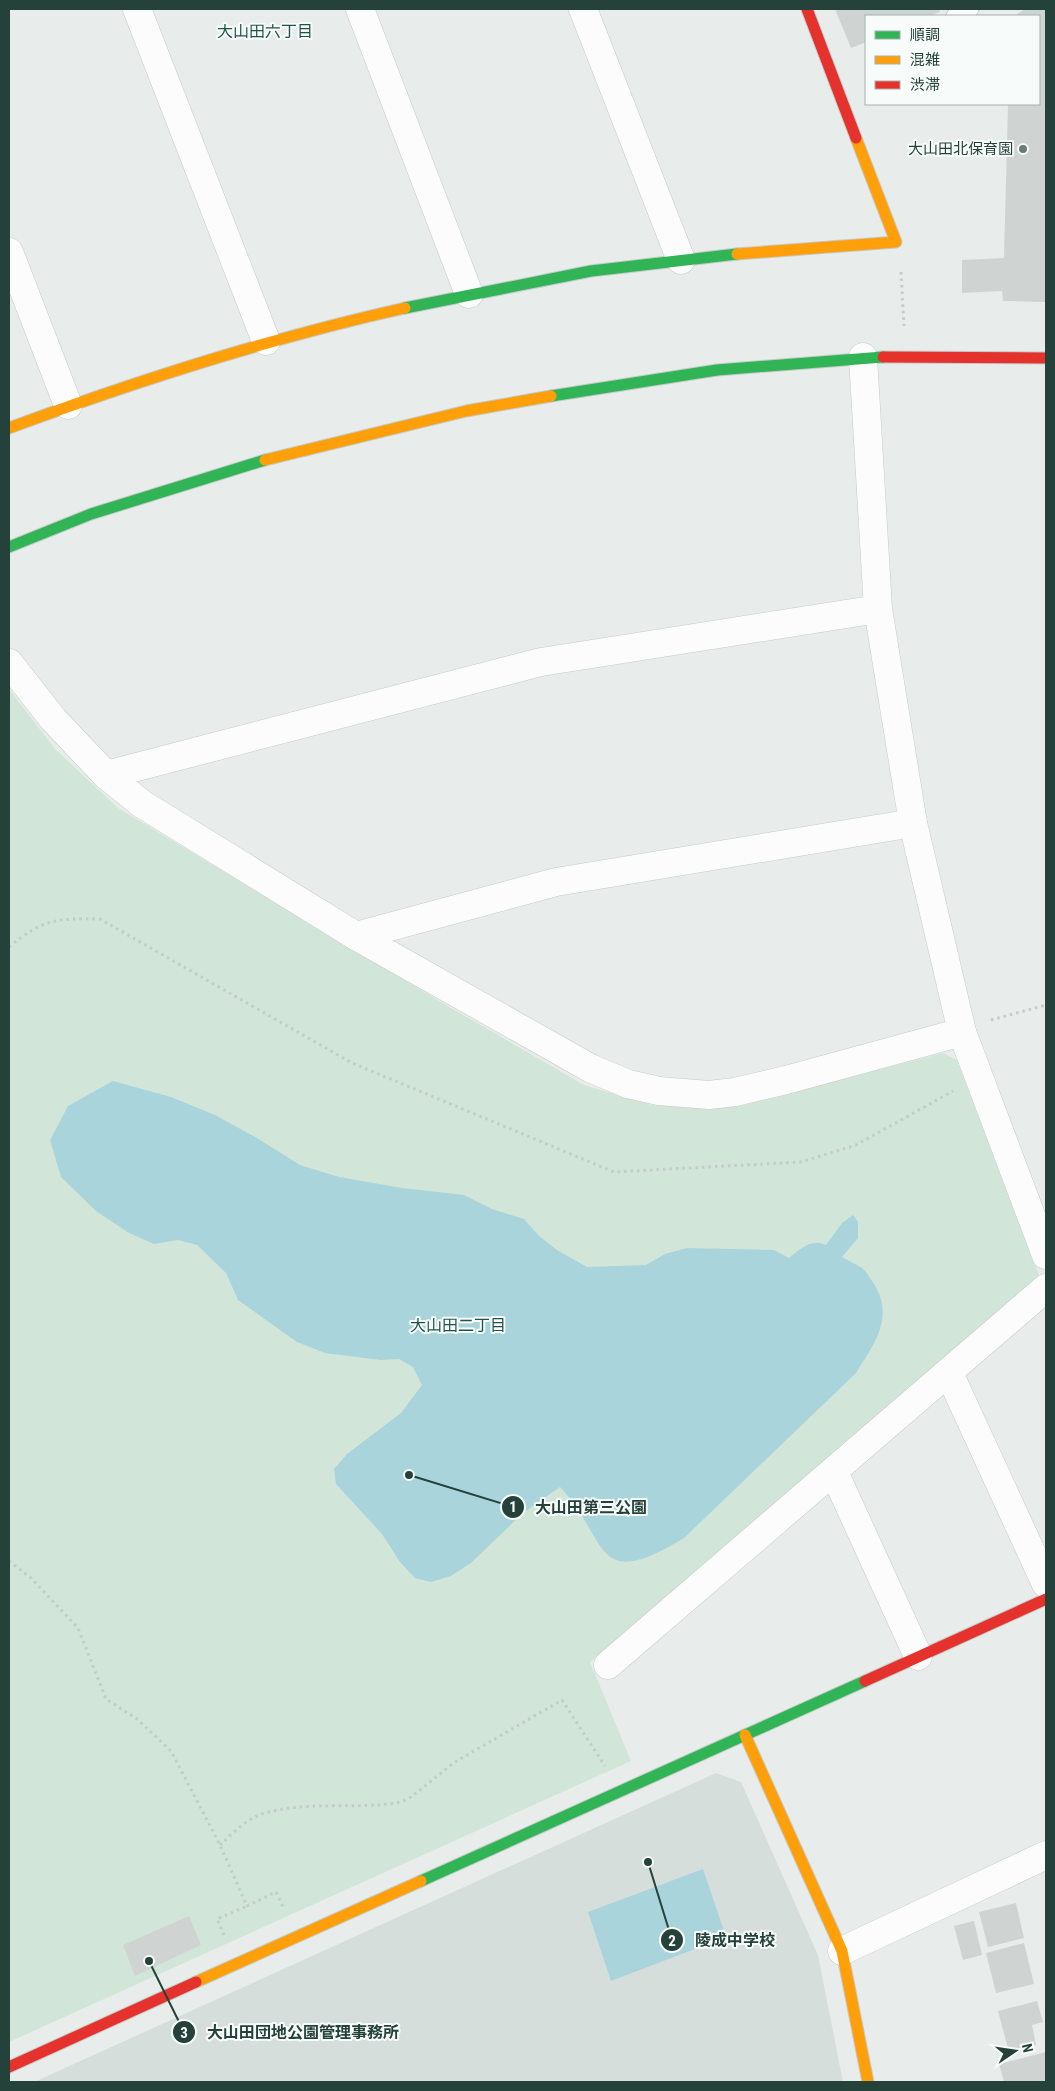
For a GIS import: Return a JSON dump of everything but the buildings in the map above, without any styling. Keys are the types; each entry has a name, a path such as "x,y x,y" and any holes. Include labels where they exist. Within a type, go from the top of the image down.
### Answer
{"street":[{"path":"137,9 266,341"},
{"path":"360,9 469,294"},
{"path":"583,9 681,260"},
{"path":"9,428 68,405 266,341 318,327 469,294 592,271 681,260 896,242 807,9"},
{"path":"9,252 68,405"},
{"path":"863,357 878,609 913,823 962,1030 1046,1255"},
{"path":"9,547 91,514 250,464 466,411 630,382 717,370 863,357 1046,358"},
{"path":"106,775 542,662 878,609"},
{"path":"9,663 53,719 106,775 142,804 356,936 590,1068 628,1084 659,1091 709,1095 734,1092 962,1030"},
{"path":"356,936 556,882 913,823"},
{"path":"608,1665 1046,1288"},
{"path":"949,1372 1046,1584"},
{"path":"834,1472 918,1656"},
{"path":"9,2067 1046,1599"},
{"path":"745,1735 842,1950 868,2082"},
{"path":"842,1950 1046,1855"}],"lane":[{"path":"956,15 971,9"}],"path":[{"path":"896,242 901,270 904,327"},
{"path":"9,948 40,925 54,920 100,919 352,1064 614,1172 801,1162 839,1152 856,1145 929,1103 980,1078"},
{"path":"962,1030 1046,1005"},
{"path":"9,1561 31,1578 78,1628 106,1699 137,1719 171,1751 220,1845 247,1906"},
{"path":"220,1845 243,1825 259,1815 301,1807 401,1802 412,1797 455,1762 562,1700 610,1773"},
{"path":"226,1940 217,1919 276,1892 286,1914"}],"shaded area":[{"path":"716,1773 741,1782 818,1955 843,2082 34,2082"}],"green space":[{"path":"9,689 55,749 118,808 446,1005 584,1085 652,1105 697,1108 739,1106 943,1053 957,1060 1039,1275 1030,1288 590,1662 631,1761 9,2042"}],"water":[{"path":"113,1081 171,1097 215,1115 300,1165 339,1177 402,1188 464,1195 492,1209 524,1219 538,1235 557,1250 587,1267 646,1265 665,1254 687,1248 774,1250 789,1258 811,1244 820,1243 826,1245 842,1223 853,1215 858,1222 858,1238 842,1257 863,1269 879,1293 882,1305 880,1328 876,1340 856,1373 684,1538 654,1554 633,1561 618,1560 606,1553 576,1507 560,1487 523,1513 472,1562 451,1576 431,1582 415,1578 400,1562 382,1534 336,1484 334,1469 347,1454 401,1413 422,1385 413,1367 399,1359 381,1360 325,1353 297,1342 238,1300 226,1273 197,1245 178,1240 154,1244 129,1233 96,1211 61,1177 50,1140 68,1106"},
{"path":"703,1869 726,1937 611,1981 588,1912"}],"traffic: fast":[{"path":"405,308 591,271 737,254"},
{"path":"551,396 717,370 883,357"},
{"path":"9,547 91,514 265,460"},
{"path":"421,1881 865,1681"}],"traffic: slow":[{"path":"737,254 896,242 856,138"},
{"path":"9,428 205,361 304,333 405,308"},
{"path":"265,460 466,411 551,396"},
{"path":"745,1735 842,1951 868,2082"},
{"path":"196,1982 421,1881"}],"traffic: jam":[{"path":"807,9 856,138"},
{"path":"883,357 1046,358"},
{"path":"865,1681 1046,1599"},
{"path":"9,2067 196,1982"}],"place":[{"name":"大山田北保育園","path":"1023,149"},
{"name":"大山田第三公園","path":"409,1475"},
{"name":"陵成中学校","path":"648,1862"},
{"name":"大山田団地公園管理事務所","path":"149,1961"}],"district":[{"name":"大山田六丁目","path":"265,31"},
{"name":"大山田二丁目","path":"458,1325"}]}
